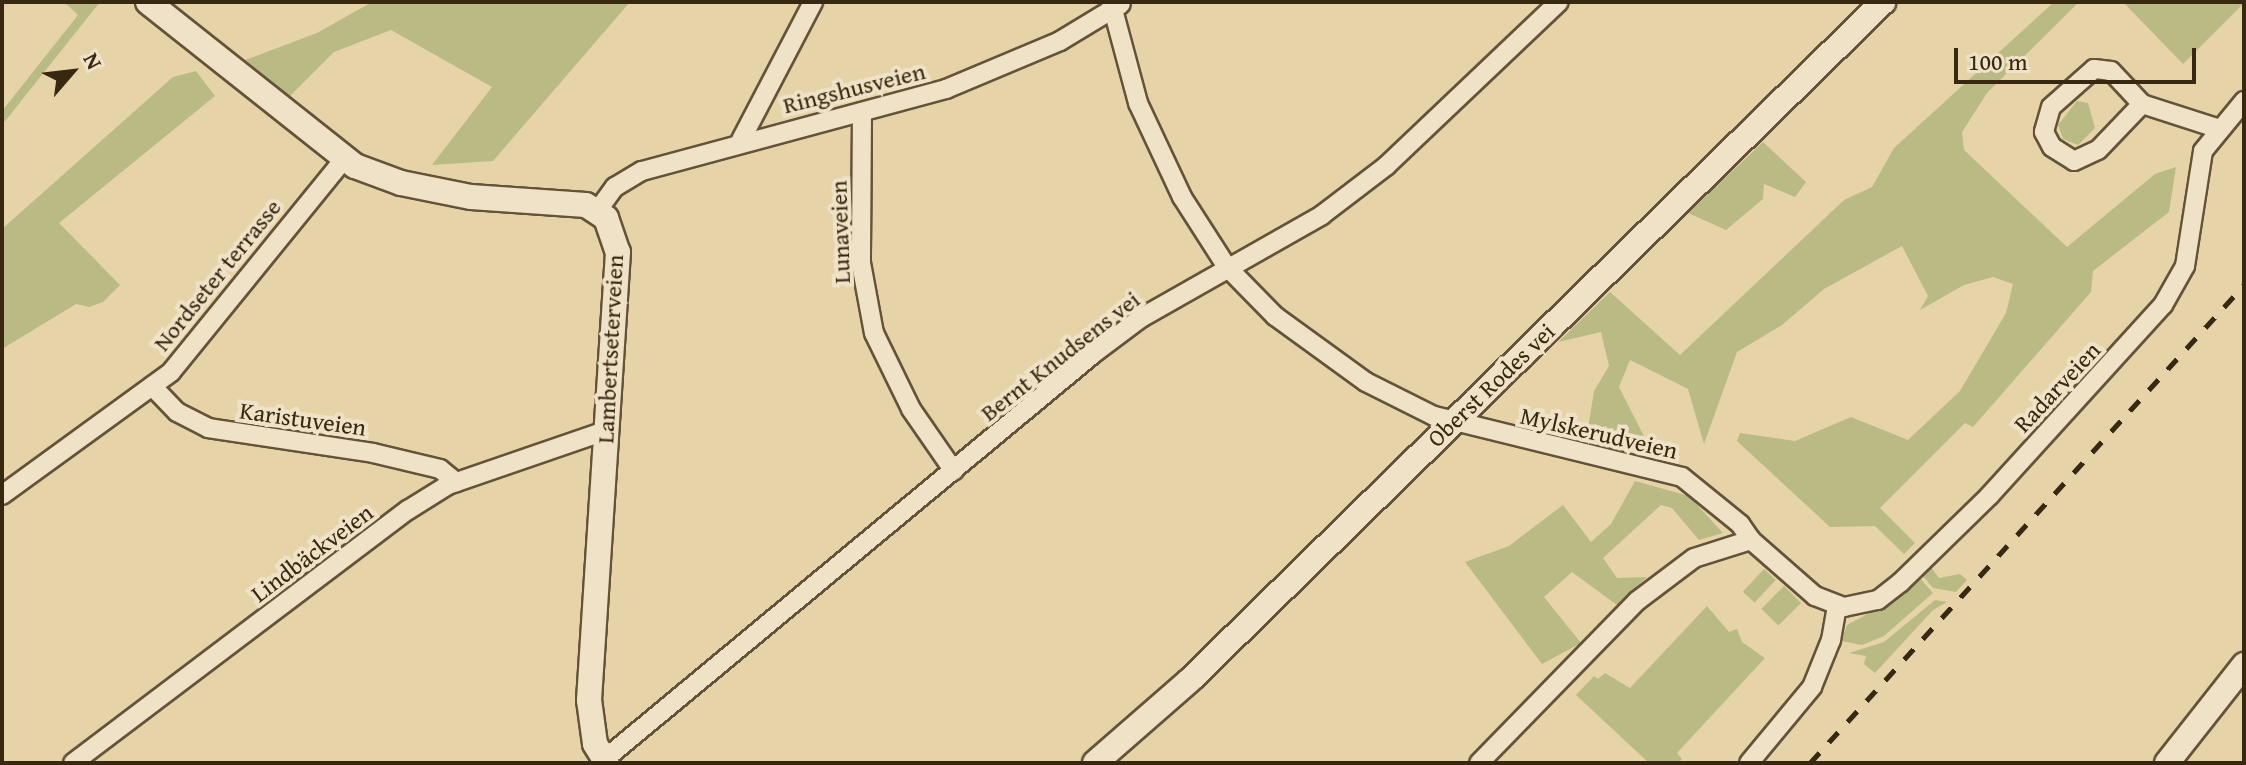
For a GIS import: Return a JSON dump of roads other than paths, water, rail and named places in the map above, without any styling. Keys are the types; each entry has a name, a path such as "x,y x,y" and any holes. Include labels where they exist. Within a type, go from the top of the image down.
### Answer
{"street":[{"path":"148,2 344,159 383,177 432,190 598,210"},
{"path":"741,140 813,2"},
{"name":"Bernt Knudsens vei","path":"603,762 1131,325 1227,267 1313,221 1386,166 1559,2"},
{"name":"Oberst Rodes vei","path":"1095,763 1190,680 1883,2"},
{"name":"Ringshusveien","path":"598,210 615,187 642,171 741,140 862,112 983,76 1116,5"},
{"name":"Mylskerudveien","path":"1116,5 1148,125 1182,197 1227,267 1275,316 1329,358 1454,422 1647,464 1682,477 1740,524 1751,540"},
{"path":"2142,104 2098,150 2074,161 2052,147 2044,132 2051,107 2094,69 2111,71 2142,104 2220,129"},
{"name":"Radarveien","path":"1837,606 1856,608 1878,600 1916,569 1990,495 2163,305 2185,266 2203,151 2244,101"},
{"name":"Lunaveien","path":"862,112 861,263 874,333 911,409 954,471"},
{"name":"Nordseter terrasse","path":"2,495 152,386 192,350 344,159"},
{"name":"Lambertseterveien","path":"598,210 610,226 618,252 589,700 595,744 603,762"},
{"name":"Karistuveien","path":"152,386 177,412 208,428 373,453 440,469 456,482"},
{"name":"Lindbäckveien","path":"73,763 408,510 456,482 605,431"},
{"path":"1479,763 1603,634 1672,571 1711,551 1751,540 1815,596 1837,606 1831,640 1812,687 1749,763"},
{"path":"2167,763 2244,665"}],"railway":[{"path":"1810,763 2244,285"}]}
